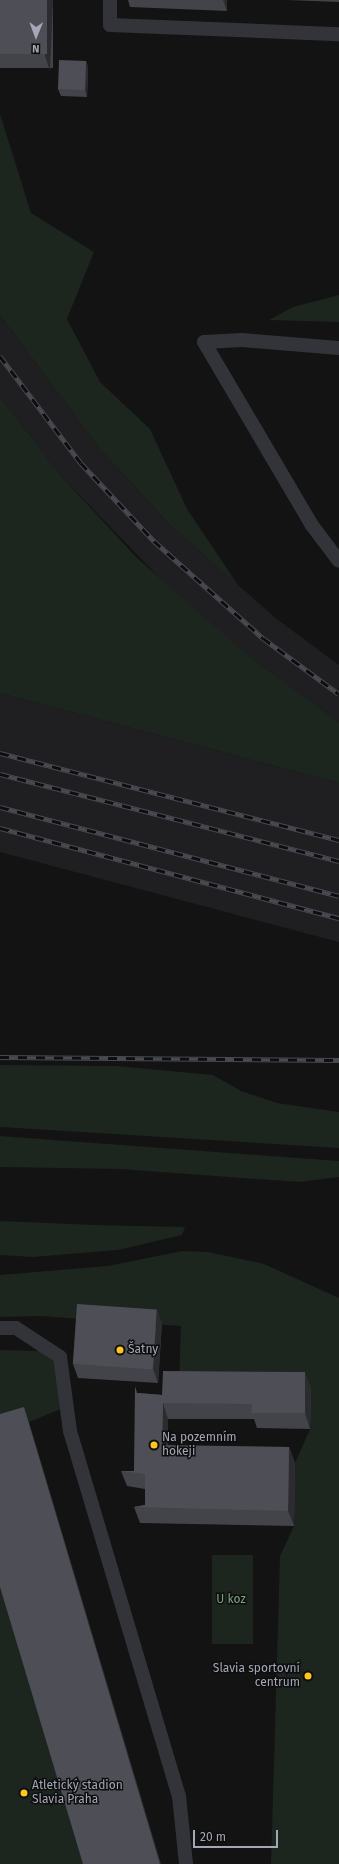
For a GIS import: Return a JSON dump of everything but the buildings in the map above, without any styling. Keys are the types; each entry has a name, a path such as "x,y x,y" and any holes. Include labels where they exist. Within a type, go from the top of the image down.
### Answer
{"lane":[{"path":"110,0 110,25 339,34"},
{"path":"339,348 242,340 204,342 311,524 339,561"},
{"path":"0,1328 16,1328 60,1357 66,1408 72,1439 179,1796 186,1864"}],"shaded area":[{"path":"0,315 99,448 170,525 278,620 339,665 339,722 249,656 175,594 63,478 0,397"},
{"path":"0,693 339,783 339,942 0,852"}],"green space":[{"path":"0,114 31,213 94,252 67,319 100,382 150,429 187,509 238,585 170,525 99,448 0,315"},
{"path":"339,295 339,322 269,320 293,307"},
{"path":"0,397 63,478 137,558 249,656 339,722 339,783 0,693"},
{"path":"0,1065 116,1066 213,1075 241,1091 277,1103 339,1112 339,1148 0,1127"},
{"path":"0,1136 339,1161 339,1177 299,1182 120,1169 0,1167"},
{"path":"0,1221 185,1227 182,1235 118,1250 33,1257 0,1255"},
{"path":"182,1251 208,1252 264,1264 339,1298 339,1864 271,1864 280,1556 294,1526 295,1463 310,1429 179,1386 181,1326 39,1316 0,1317 0,1275 108,1266"},
{"path":"0,1350 41,1351 56,1364 61,1409 29,1422 161,1864 0,1864"},
{"name":"U koz","path":"212,1555 253,1555 253,1644 212,1644"}],"railway":[{"path":"0,356 81,463 154,541 263,638 339,694"},
{"path":"0,753 339,840"},
{"path":"0,774 339,861"},
{"path":"0,807 339,896"},
{"path":"0,828 339,918"},
{"path":"0,1057 339,1060"}],"place":[{"name":"Šatny","path":"120,1350"},
{"name":"Na pozemním hokeji","path":"154,1445"},
{"name":"Slavia sportovní centrum","path":"308,1676"},
{"name":"Atletický stadion Slavia Praha","path":"24,1793"}]}
